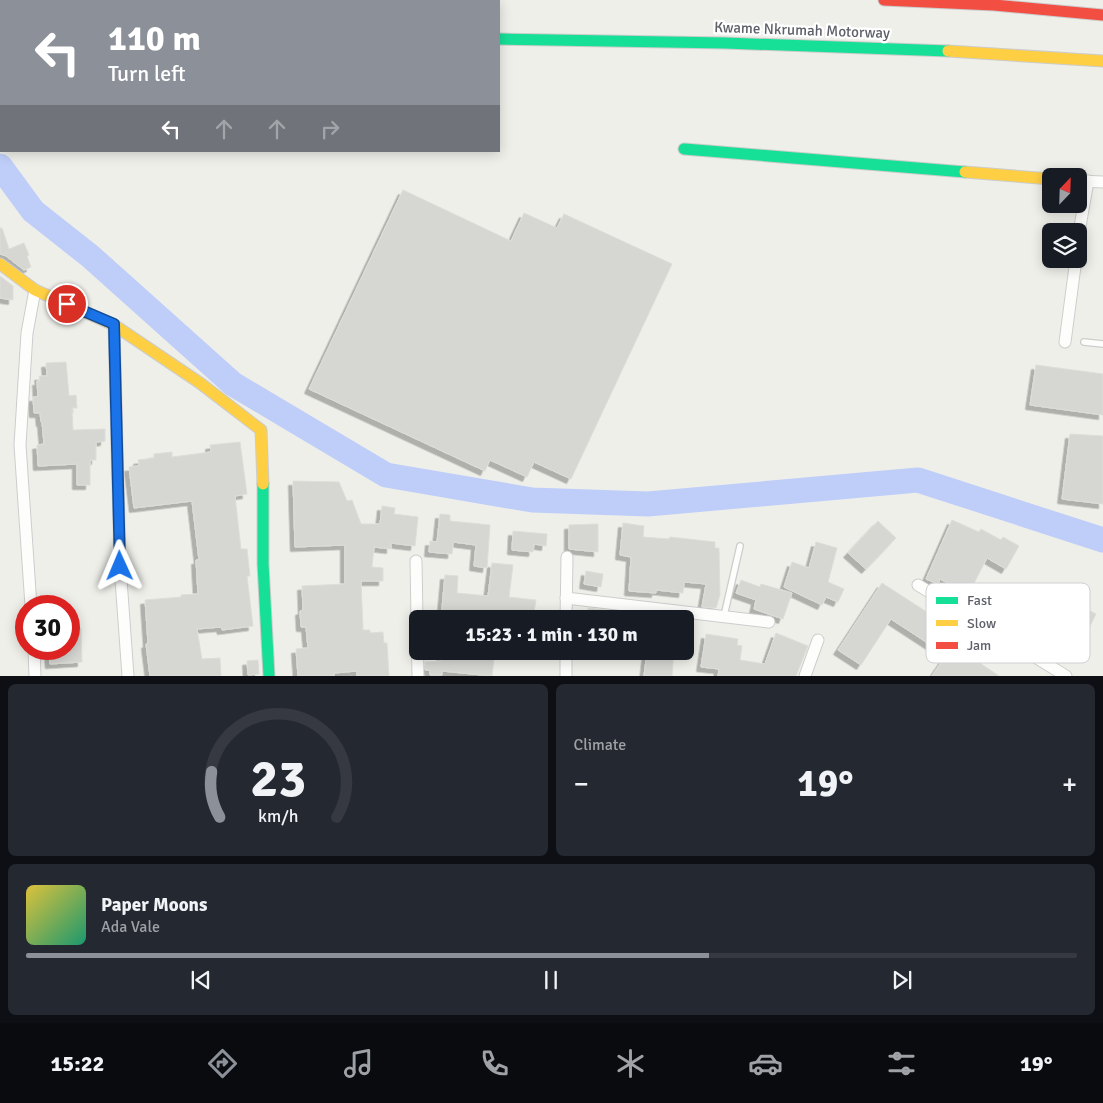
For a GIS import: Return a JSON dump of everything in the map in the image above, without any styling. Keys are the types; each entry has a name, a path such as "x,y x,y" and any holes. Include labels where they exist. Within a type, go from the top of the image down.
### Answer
{"main road":[{"path":"884,0 994,5 1103,14"},
{"name":"Kwame Nkrumah Motorway","path":"500,39 777,43 932,50 1103,61"},
{"path":"684,149 1042,177"},
{"path":"0,264 35,290 114,324 200,383 261,430 263,451 263,564 269,676"}],"street":[{"path":"1088,181 1103,182"},
{"path":"1066,342 1075,268"},
{"path":"30,595 20,445 27,332 35,290"},
{"path":"114,324 120,566 128,676"},
{"path":"566,610 567,557"},
{"path":"416,562 418,676"},
{"path":"918,585 926,590"},
{"path":"566,598 769,622"},
{"path":"805,676 818,640"},
{"path":"34,660 35,676"},
{"path":"566,660 566,676"},
{"path":"1045,663 1066,676"}],"lane":[{"path":"1084,342 1103,344"},
{"path":"724,616 740,546"}],"building":[{"path":"403,190 511,241 524,213 557,228 564,214 672,264 571,479 534,462 527,477 490,460 485,471 309,389"},
{"path":"0,228 2,228 9,249 24,243 31,267 24,270 6,256 0,254"},
{"path":"0,276 13,286 13,300 0,298"},
{"path":"66,362 69,396 76,395 77,408 72,408 73,430 105,429 105,441 96,442 96,460 90,460 90,485 77,485 77,464 38,466 37,445 44,444 40,413 34,413 33,397 38,397 37,381 40,381 39,376 47,376 46,363"},
{"path":"1036,365 1103,374 1103,415 1030,405"},
{"path":"1070,434 1103,436 1103,504 1062,499"},
{"path":"240,442 247,494 235,496 241,549 247,549 250,576 247,576 253,626 222,630 221,627 197,629 202,659 220,658 221,676 150,676 146,644 148,643 145,600 198,594 196,560 199,560 192,501 134,508 129,467 139,466 138,460 154,458 154,454 172,452 172,457 211,452 210,445"},
{"path":"293,481 339,482 347,501 352,500 361,524 380,524 382,506 395,508 394,514 418,517 415,546 391,543 391,549 374,547 372,567 383,568 383,581 361,581 363,630 370,630 370,633 383,632 384,643 387,643 389,676 357,676 357,671 334,673 334,676 298,676 296,649 308,648 306,627 301,627 300,611 303,610 302,586 345,584 345,545 295,547"},
{"path":"440,514 450,515 450,521 490,525 487,568 474,566 476,545 453,542 452,554 429,552 430,541 437,542"},
{"path":"952,520 979,532 981,529 1001,540 1003,537 1019,546 1006,569 987,558 974,583 948,583 940,579 938,583 936,583 926,579"},
{"path":"878,521 896,538 866,569 848,553"},
{"path":"623,523 644,526 643,537 669,539 670,537 715,542 715,548 719,548 720,595 716,608 702,607 706,584 684,582 683,593 656,590 656,593 629,591 631,557 620,555"},
{"path":"598,524 598,552 569,549 569,525"},
{"path":"513,531 547,534 546,546 534,544 533,552 512,550"},
{"path":"816,542 837,548 828,582 844,589 838,602 826,597 822,605 784,587 792,562 809,568"},
{"path":"492,563 513,565 509,597 536,600 534,610 442,610 445,575 458,576 457,593 488,596"},
{"path":"586,571 603,574 601,587 584,584"},
{"path":"741,580 760,587 761,584 792,593 783,619 754,609 756,600 736,593"},
{"path":"882,583 926,611 926,642 891,619 861,665 838,650"},
{"path":"588,608 604,610 588,610"},
{"path":"1090,611 1096,614 1090,626"},
{"path":"80,628 82,662 50,664 50,660 80,660"},
{"path":"776,633 808,646 796,676 718,676 719,669 701,667 706,634 738,639 737,645 742,646 740,660 765,664"},
{"path":"258,660 259,674 248,675 247,661"},
{"path":"494,660 492,676 442,671 442,675 430,675 430,670 425,670 425,662"},
{"path":"646,660 673,660 672,676 644,676"},
{"path":"941,663 980,663 999,676 932,676"}],"waterway":[{"path":"0,166 33,211 90,256 233,384 386,475 532,500 648,504 918,480 1103,540"}],"traffic: fast":[{"path":"500,39 725,43 948,51"},
{"path":"684,149 965,172"},
{"path":"263,484 263,564 269,676"}],"traffic: slow":[{"path":"948,51 1103,61"},
{"path":"965,172 1042,178"},
{"path":"0,264 35,290 114,325 200,383 261,430 263,484"}],"traffic: jam":[{"path":"884,0 994,5 1103,15"}],"route":[{"path":"67,304 114,324 120,566"}]}
